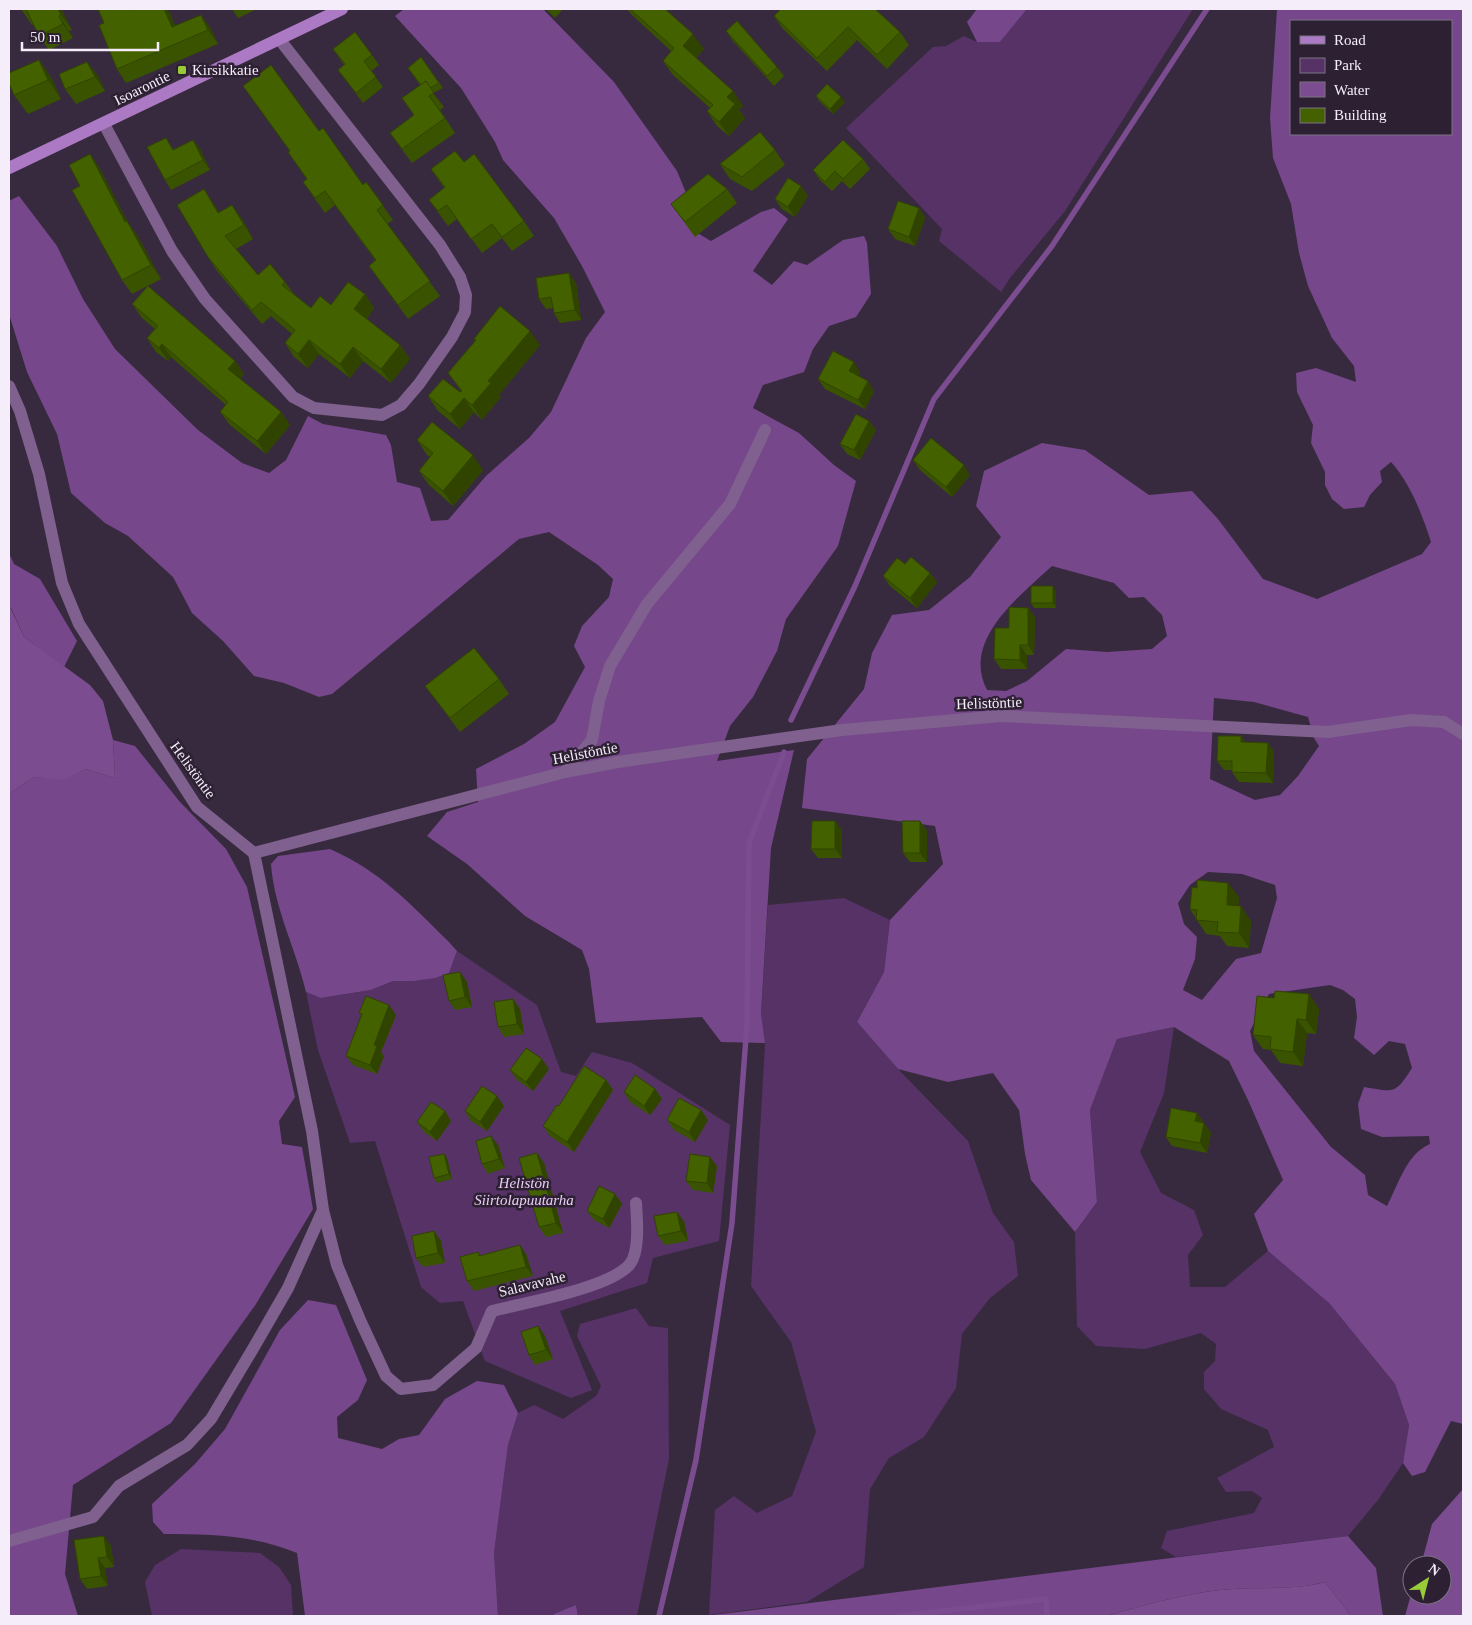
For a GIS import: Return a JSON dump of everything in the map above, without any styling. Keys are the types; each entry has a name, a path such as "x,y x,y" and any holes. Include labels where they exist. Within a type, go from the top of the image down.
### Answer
{"street":[{"name":"Isoarontie","path":"9,168 342,9"},
{"path":"104,124 172,251 205,298 276,380 293,397 314,408 382,415 401,405 441,353 465,312 466,295 460,277 440,245 280,40"},
{"name":"Helistöntie","path":"9,386 20,411 39,474 62,582 79,624 197,807 254,853 566,772 618,762 842,730 1001,716 1328,732 1411,720 1444,722 1463,734"},
{"path":"566,772 592,740 599,701 610,666 647,604 730,504 765,430"},
{"path":"9,1542 93,1517 120,1486 187,1445 211,1419 254,1347 288,1288 323,1210 312,1132 254,853"},
{"name":"Salavavahe","path":"323,1210 337,1265 386,1376 401,1389 433,1385 476,1348 492,1311 612,1278 630,1263 637,1238 636,1203"}],"green space":[{"path":"1027,9 1193,9 1065,211 1010,278 1001,292 939,241 942,229 846,128 933,47 946,46 964,36 977,42 1000,42"},
{"path":"844,898 890,920 884,972 857,1022 898,1069 968,1141 993,1213 1014,1242 1018,1276 990,1298 962,1334 956,1388 924,1437 889,1458 870,1489 864,1567 807,1602 709,1615 715,1510 734,1496 757,1513 792,1496 816,1432 791,1342 751,1286 765,1044 761,1013 768,905"},
{"name":"Helistön Siirtolapuutarha","path":"457,951 537,1005 561,1072 576,1076 592,1052 632,1063 730,1125 719,1241 653,1258 647,1283 560,1311 592,1390 571,1398 485,1361 463,1301 440,1303 421,1287 375,1141 350,1143 318,1050 306,992 322,998 371,990 393,981 414,981 449,973"},
{"path":"1174,1027 1164,1093 1140,1152 1161,1193 1194,1210 1203,1235 1188,1255 1190,1287 1225,1287 1268,1251 1329,1303 1395,1384 1409,1425 1403,1463 1378,1500 1348,1536 1176,1557 1161,1548 1167,1531 1254,1513 1262,1498 1252,1491 1226,1492 1217,1478 1274,1447 1268,1430 1221,1409 1204,1389 1204,1372 1215,1361 1216,1344 1201,1333 1145,1349 1096,1346 1077,1326 1075,1232 1097,1202 1090,1110 1117,1039"},
{"path":"636,1308 649,1326 668,1328 669,1459 637,1616 578,1616 576,1605 554,1616 498,1616 494,1553 508,1445 518,1413 534,1405 563,1419 596,1396 601,1386 577,1336 580,1324"},
{"path":"181,1549 260,1553 279,1567 291,1585 293,1616 152,1616 145,1582 155,1565"}],"shaded area":[{"path":"404,9 543,9 614,82 677,171 686,193 689,228 711,241 761,212 774,208 788,219 753,271 772,285 794,261 807,265 843,240 864,236 867,243 871,294 856,317 829,326 813,349 804,372 763,385 753,408 799,433 834,465 856,481 838,546 786,619 777,651 753,697 730,726 717,761 794,750 771,848 761,1013 765,1043 721,1042 702,1017 596,1023 589,969 582,950 525,916 467,864 427,836 447,812 478,802 476,769 524,744 555,722 585,667 574,646 582,626 609,597 613,579 598,565 549,532 519,539 332,694 319,697 284,683 254,676 223,641 192,613 173,577 128,536 105,523 71,493 57,434 27,372 9,314 9,201 19,196 57,246 83,299 115,349 198,430 242,463 269,473 286,460 308,416 323,424 386,435 391,445 397,482 420,488 431,521 448,520 486,476 529,438 551,412 586,338 605,312 582,266 554,218 503,160 495,142 461,88 395,16"},
{"path":"977,9 1027,9 1000,42 977,42 967,22"},
{"path":"1277,9 1463,9 1463,1424 1451,1421 1425,1472 1412,1476 1403,1463 1409,1425 1395,1384 1329,1303 1268,1251 1254,1214 1283,1180 1229,1061 1174,1027 1117,1039 1090,1110 1097,1202 1075,1232 1031,1180 1025,1154 1019,1110 993,1073 948,1082 898,1069 857,1022 884,972 890,920 943,864 935,826 802,808 807,759 864,689 872,653 892,615 929,610 970,577 1001,537 976,506 984,471 1042,443 1085,450 1149,495 1192,491 1218,519 1263,579 1317,599 1422,554 1431,542 1415,499 1404,479 1391,462 1380,471 1382,482 1370,495 1364,507 1344,509 1332,499 1325,485 1325,472 1311,443 1313,425 1297,392 1296,373 1316,368 1356,382 1354,366 1332,338 1308,286 1299,253 1291,204 1273,158 1270,118","holes":["1052,566 1114,583 1129,598 1144,597 1162,615 1167,636 1152,649 1107,652 1066,649 1027,681 1006,691 987,690 981,672 982,654 988,637 998,620 1011,605","1214,698 1254,702 1308,717 1314,738 1319,746 1298,776 1280,795 1255,800 1210,779","1208,872 1242,874 1275,885 1277,898 1261,953 1236,959 1202,1000 1183,990 1195,959 1197,937 1184,924 1178,903 1190,885","1330,985 1343,990 1355,999 1357,1017 1354,1038 1374,1055 1389,1041 1405,1044 1412,1068 1402,1083 1393,1090 1364,1087 1358,1104 1361,1129 1382,1137 1429,1136 1430,1144 1422,1148 1409,1162 1387,1206 1368,1195 1365,1175 1331,1147 1254,1051 1250,1031 1269,994"]},
{"path":"9,553 14,564 40,579 77,641 64,667 24,637 11,608 9,608"},
{"path":"113,740 135,746 180,802 226,849 247,887 295,1097 279,1121 282,1144 302,1147 313,1209 256,1304 171,1423 73,1485 65,1574 78,1616 9,1616 9,794 34,777 63,779 86,769 115,778"},
{"path":"330,849 380,878 448,941 457,951 449,973 435,978 414,981 393,981 371,990 321,998 306,992 276,897 271,864 278,856"},
{"path":"308,1300 336,1305 367,1380 358,1400 337,1417 338,1438 382,1449 399,1439 419,1435 445,1399 477,1381 504,1385 518,1413 508,1445 494,1553 498,1616 305,1616 297,1553 265,1542 248,1539 215,1535 164,1534 153,1522 152,1504 195,1464 225,1429 280,1330"},
{"path":"1348,1536 1376,1568 1383,1616 1351,1616 1325,1582 1291,1587 1218,1590 1169,1599 1106,1616 705,1616"},
{"path":"576,1605 578,1616 554,1616 554,1614"}],"water":[{"path":"10,607 24,637 90,685 103,701 113,740 115,778 86,769 63,780 34,777 9,794"},
{"path":"1463,1489 1463,1616 1405,1616 1408,1605 1452,1605 1452,1555 1424,1555 1432,1524"},
{"path":"1325,1582 1351,1616 1106,1616 1169,1599 1218,1590 1291,1587"}],"building":[{"path":"26,9 58,9 63,24 39,36"},
{"path":"98,9 164,9 172,27 201,15 208,30 117,69 99,25 104,23"},
{"path":"630,9 665,9 693,34 683,46 733,91 727,97 735,104 719,122 707,111 713,105 663,61 674,48"},
{"path":"781,9 875,9 900,32 877,55 848,27 817,58 774,16"},
{"path":"737,21 777,67 767,76 726,31"},
{"path":"355,32 372,55 364,61 376,77 356,93 338,70 345,64 333,49"},
{"path":"421,57 439,83 430,88 426,81 421,85 408,68"},
{"path":"39,60 48,80 14,95 9,83 9,73"},
{"path":"87,62 95,77 65,89 59,74"},
{"path":"271,65 319,131 323,128 363,185 366,182 383,205 377,210 430,281 398,305 369,266 376,260 325,191 315,198 303,182 307,179 288,152 290,151 243,86"},
{"path":"426,81 434,93 429,96 445,118 402,149 390,133 414,115 402,98"},
{"path":"827,84 841,97 830,109 816,96"},
{"path":"760,132 775,150 742,177 720,164"},
{"path":"166,138 173,150 193,140 203,160 165,180 147,147"},
{"path":"843,140 863,159 843,179 835,171 825,182 813,170"},
{"path":"455,151 464,162 474,154 524,221 502,237 492,224 471,239 447,205 438,211 429,200 445,187 431,169"},
{"path":"90,154 125,222 127,221 151,265 122,280 72,190 80,186 69,165"},
{"path":"708,174 727,189 685,222 671,204"},
{"path":"788,178 801,186 788,207 775,199"},
{"path":"204,189 218,213 232,205 244,225 225,236 258,275 270,264 285,282 282,285 311,308 320,296 331,305 348,282 365,294 354,309 400,345 381,369 353,347 340,364 309,340 298,354 285,343 295,330 261,302 252,310 208,257 177,205"},
{"path":"898,201 919,208 909,237 888,229"},
{"path":"569,273 575,310 554,313 551,297 539,299 536,278"},
{"path":"148,286 235,361 228,369 281,412 257,441 220,412 228,402 162,344 159,348 147,338 158,326 132,304"},
{"path":"500,306 530,331 488,381 491,383 472,405 464,398 450,414 428,396 443,379 460,392 462,391 448,373 476,340 474,339"},
{"path":"833,351 854,362 849,371 868,381 858,400 818,379"},
{"path":"856,414 869,421 854,450 840,444"},
{"path":"432,422 473,455 443,491 419,471 433,453 417,440"},
{"path":"931,438 964,465 946,487 913,460"},
{"path":"911,557 930,573 910,598 883,576 897,558 905,564"},
{"path":"1031,586 1053,586 1053,603 1031,603"},
{"path":"1009,607 1028,608 1028,645 1020,645 1020,660 994,659 995,628 1009,628"},
{"path":"474,648 499,679 450,718 425,686"},
{"path":"1218,736 1241,736 1241,742 1268,743 1266,773 1232,772 1232,761 1217,761"},
{"path":"812,821 835,821 835,849 811,849"},
{"path":"902,821 920,821 920,853 903,853"},
{"path":"1197,880 1228,883 1227,905 1241,906 1239,933 1217,932 1218,922 1196,920 1197,910 1190,909 1192,887 1197,888"},
{"path":"460,972 465,997 449,1001 443,975"},
{"path":"1275,991 1309,994 1306,1020 1297,1019 1293,1052 1270,1049 1271,1037 1253,1035 1257,996 1274,998"},
{"path":"366,996 389,1005 374,1045 377,1046 370,1065 346,1056 362,1014 359,1013"},
{"path":"513,999 517,1024 498,1027 494,1002"},
{"path":"526,1048 542,1059 526,1082 510,1070"},
{"path":"584,1066 606,1080 567,1142 543,1126 557,1105 559,1106"},
{"path":"635,1075 655,1089 644,1106 624,1092"},
{"path":"482,1086 497,1096 480,1122 465,1111"},
{"path":"679,1098 701,1110 689,1132 667,1120"},
{"path":"431,1102 445,1111 430,1132 417,1122"},
{"path":"1171,1108 1197,1113 1195,1121 1204,1123 1200,1143 1166,1137"},
{"path":"491,1136 499,1159 482,1164 476,1141"},
{"path":"537,1153 556,1223 539,1227 519,1158"},
{"path":"444,1154 449,1174 434,1178 429,1157"},
{"path":"690,1154 710,1157 707,1183 686,1181"},
{"path":"599,1186 615,1194 603,1219 587,1211"},
{"path":"677,1212 681,1231 658,1236 654,1216"},
{"path":"434,1231 438,1253 416,1258 412,1236"},
{"path":"520,1245 526,1267 467,1281 460,1257 478,1252 479,1256"},
{"path":"538,1326 546,1350 529,1355 521,1332"},
{"path":"104,1536 107,1557 98,1558 101,1576 80,1579 74,1540"}],"waterway":[{"path":"791,720 855,586 934,399 1052,246 1207,9"},
{"path":"659,1616 696,1460 732,1223 747,1024 749,843 784,752"},
{"path":"899,1616 1046,1599 1047,1616"}],"place":[{"name":"Kirsikkatie","path":"182,70"}]}
